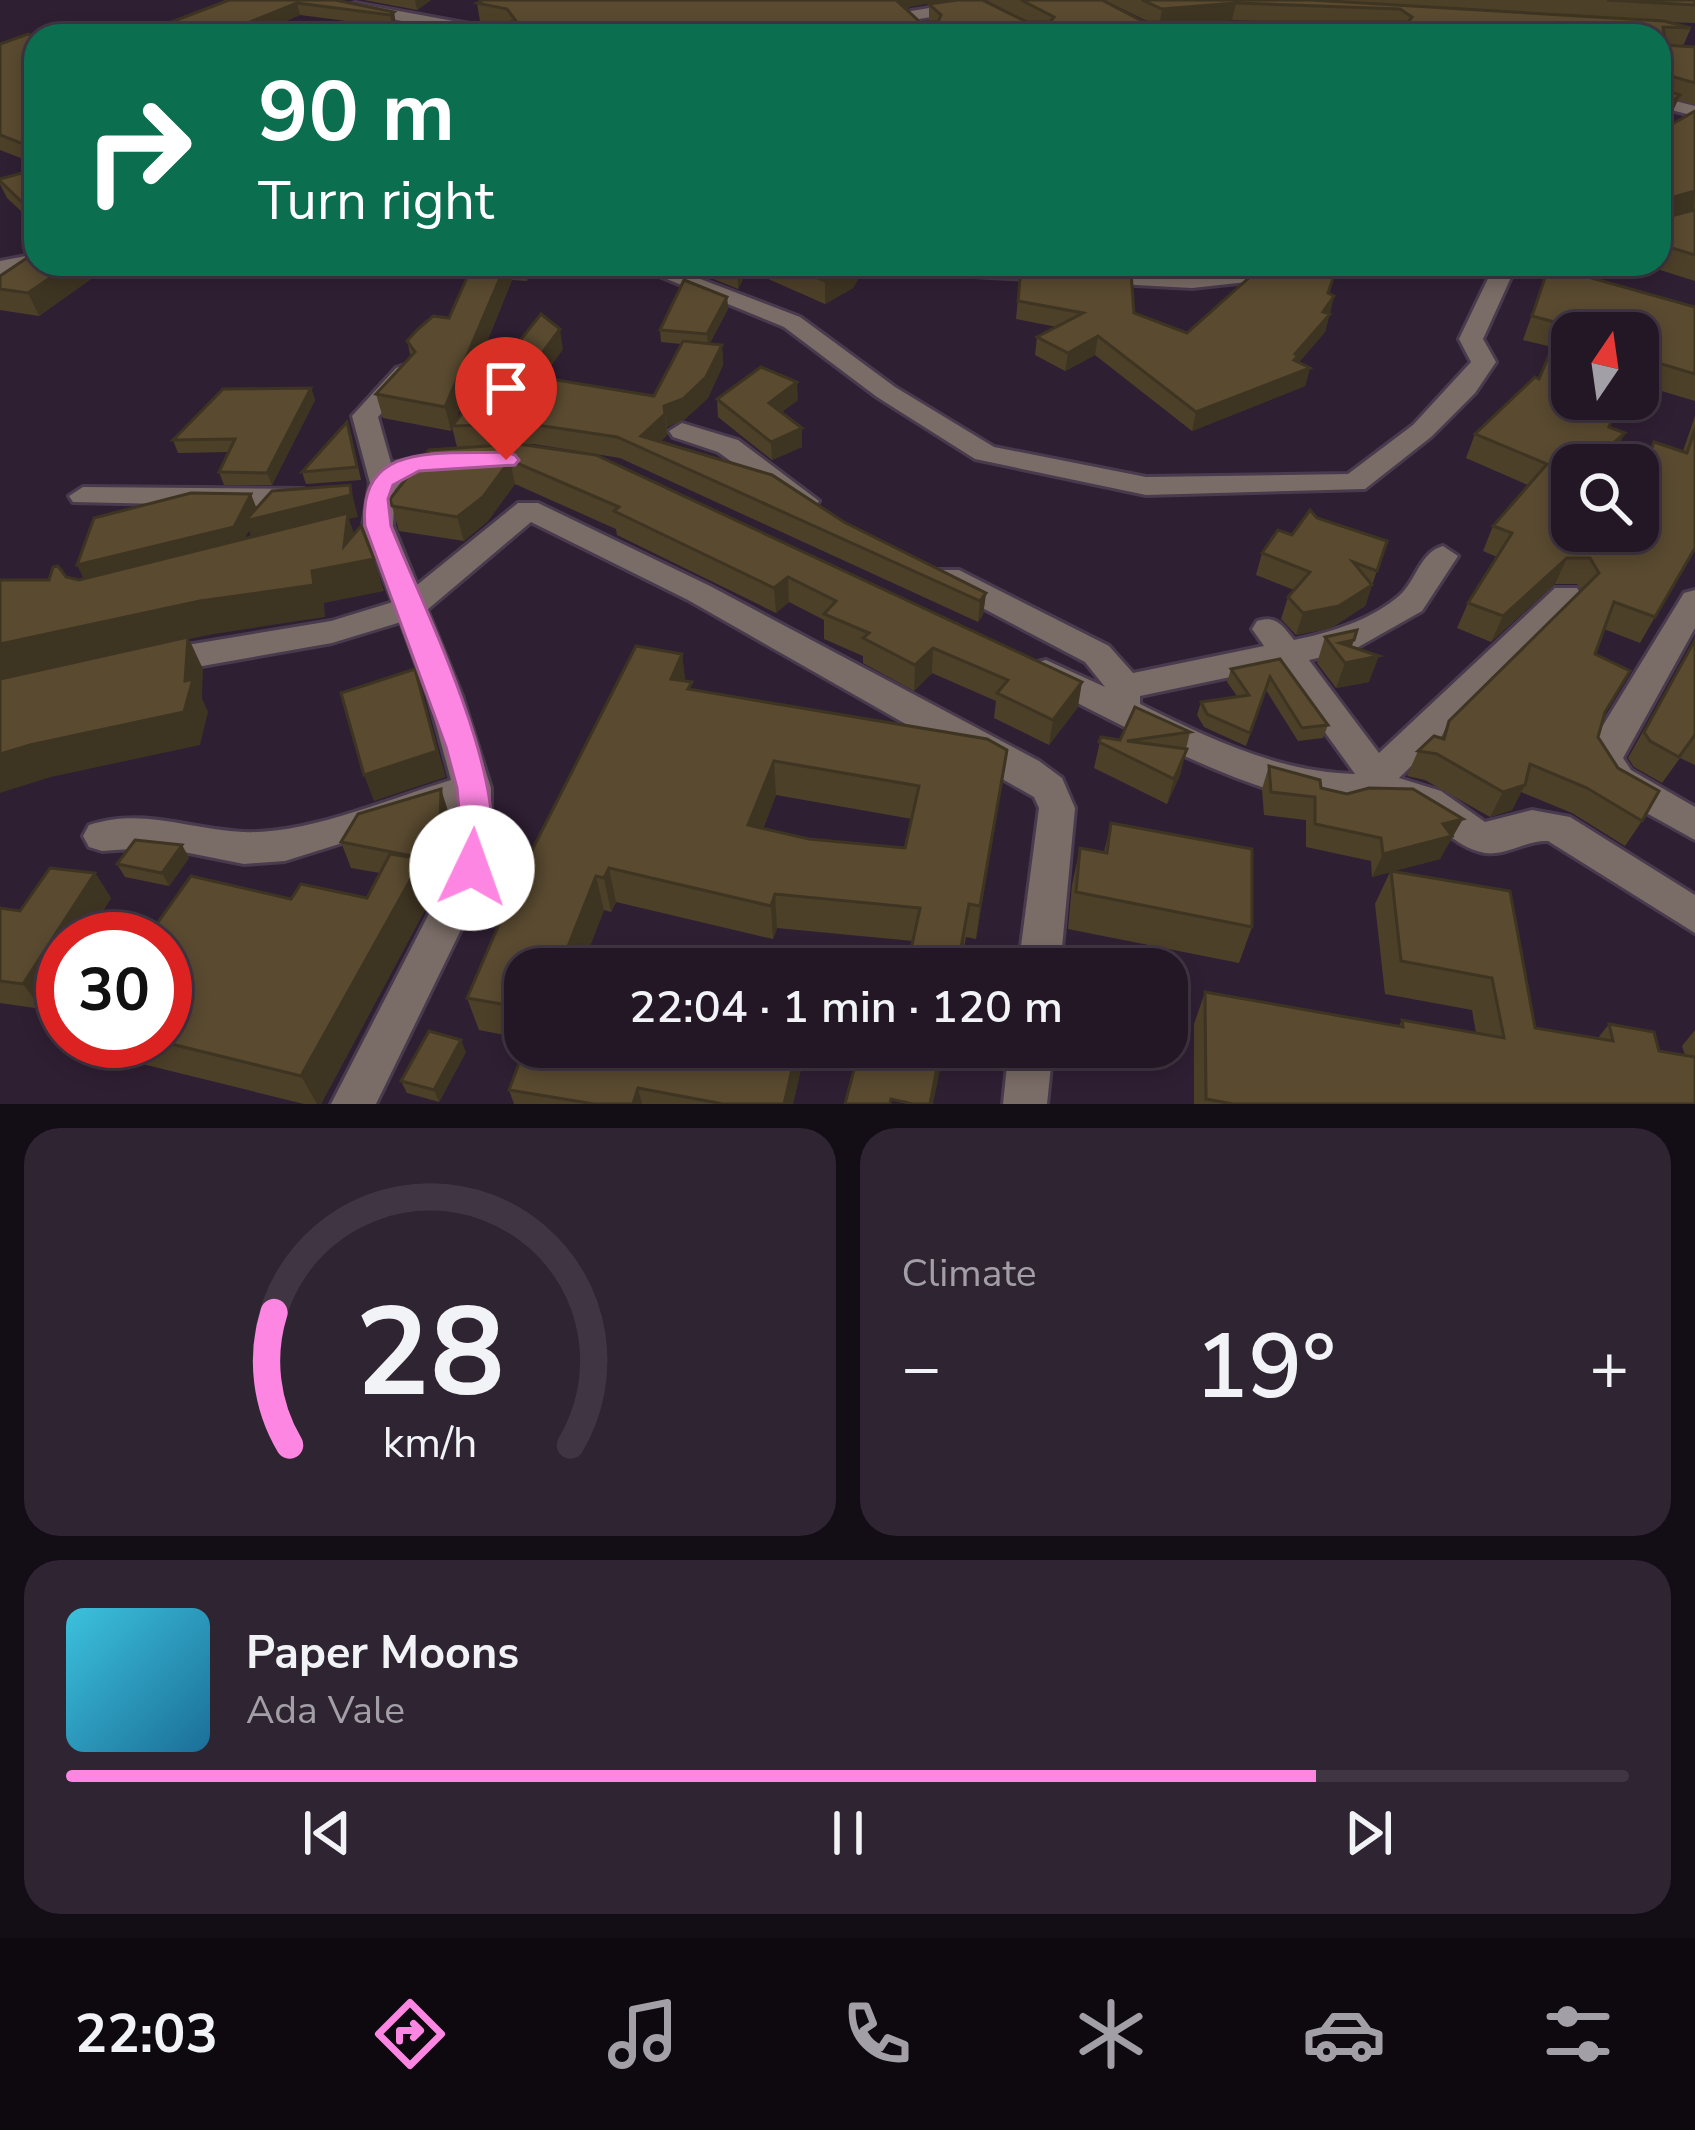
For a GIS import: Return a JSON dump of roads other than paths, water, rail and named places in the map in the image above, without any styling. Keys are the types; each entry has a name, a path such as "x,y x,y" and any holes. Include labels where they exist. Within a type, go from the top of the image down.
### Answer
{"street":[{"path":"915,24 911,16 971,4 1014,24"},
{"path":"344,7 439,24"},
{"path":"1677,125 1695,112"},
{"path":"668,276 792,322 886,392 985,453 1146,486 1355,483 1466,388 1484,362 1471,339 1500,276"},
{"path":"1100,276 1192,281 1238,276"},
{"path":"353,1104 472,868 478,834 462,747 364,503 365,416 405,373"},
{"path":"682,431 728,446 756,462 834,520"},
{"path":"82,496 364,503 413,464 495,460"},
{"path":"132,668 332,632 408,609 534,500 1026,771 1048,788 1057,808 1041,948"},
{"path":"1124,698 1277,643 1342,642 1411,603 1443,556"},
{"path":"929,568 1097,653 1115,669 1124,698"},
{"path":"1382,784 1566,596"},
{"path":"1695,601 1606,750 1605,760 1618,780 1695,825"},
{"path":"1277,643 1382,784"},
{"path":"1016,658 1124,698 1291,782 1337,792 1382,784 1434,805 1481,836 1496,838 1537,822 1557,828 1695,916"},
{"path":"102,836 159,832 244,848 285,845 473,788"},
{"path":"1025,1104 1029,1068"}]}
